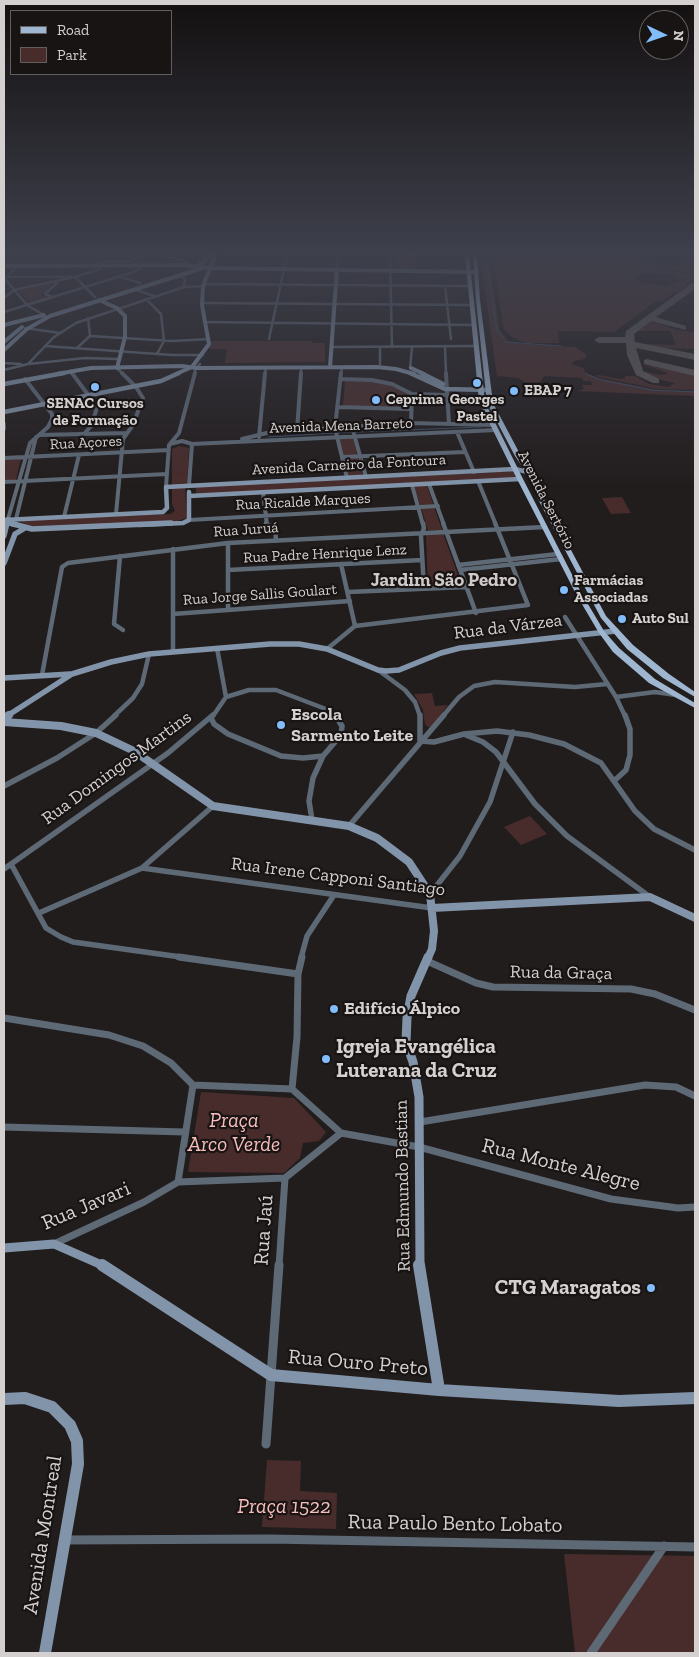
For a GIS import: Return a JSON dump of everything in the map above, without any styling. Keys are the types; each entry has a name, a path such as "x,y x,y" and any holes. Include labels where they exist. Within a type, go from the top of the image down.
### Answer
{"main road":[{"path":"4,340 15,332"},
{"path":"4,350 22,332"},
{"path":"117,368 126,332"},
{"path":"196,366 208,346 206,332"},
{"path":"330,365 332,332"},
{"name":"Avenida Sertório","path":"475,332 482,402 560,557 601,632 616,650 652,681 695,706"},
{"name":"Avenida Sertório","path":"482,332 490,403 518,456 532,473 545,508 603,617 630,647 644,659 695,695"},
{"path":"4,384 91,368 380,364 410,368 447,389"},
{"path":"4,412 136,387 171,378 196,366 301,367 330,365 396,369 413,374 447,389 480,388 488,390"},
{"name":"Avenida Carneiro da Fontoura","path":"166,487 515,470 532,473"},
{"path":"416,475 419,484"},
{"path":"356,478 360,488"},
{"name":"Avenida Carneiro da Fontoura","path":"189,496 520,479"},
{"path":"6,521 25,528 43,529 183,522 189,520 189,486"},
{"path":"6,521 64,516 159,512 166,510 166,487"},
{"path":"4,536 6,521"},
{"path":"5,560 15,534 25,528"},
{"name":"Rua da Várzea","path":"378,670 399,670 441,653 460,648 616,631"},
{"path":"4,718 72,674 110,662 149,654 270,644 299,644 326,650 378,670"},
{"path":"4,678 72,674"},
{"name":"Rua Edmundo Bastian","path":"4,722 61,726 96,734 134,751 213,806 349,826 377,838 395,850 409,862 430,894 434,932 432,949 411,996 407,1018 406,1042 413,1062 419,1097 418,1262 439,1390"},
{"path":"650,897 695,918"},
{"name":"Rua Irene Capponi Santiago","path":"432,908 650,897"},
{"name":"Rua Ouro Preto","path":"54,1244 108,1268 270,1375 439,1390 619,1401 695,1398"},
{"name":"Rua Javari","path":"4,1248 54,1244"},
{"name":"Avenida Montreal","path":"4,1399 26,1398 52,1407 70,1425 77,1441 78,1464 45,1653"}],"street":[{"path":"156,354 161,349 164,341 163,332"},
{"path":"269,339 270,332"},
{"path":"392,332 392,347"},
{"path":"450,332 451,339"},
{"path":"4,363 28,364 60,333"},
{"path":"77,348 90,336 164,341 208,339"},
{"path":"45,346 156,354 203,355"},
{"path":"410,368 412,346"},
{"path":"445,346 449,424"},
{"path":"331,347 476,346"},
{"path":"380,347 380,364"},
{"path":"4,370 28,364 85,358 119,359"},
{"path":"166,487 170,448 179,433 196,366"},
{"path":"258,441 266,367"},
{"path":"298,431 301,367"},
{"path":"342,367 335,428 347,478"},
{"path":"116,514 123,440 133,425 143,403 143,397 136,387 117,368"},
{"path":"70,371 97,405 92,425 84,434"},
{"path":"6,521 18,481 37,436 48,427 52,419 52,414 25,379"},
{"path":"340,379 382,381 412,394 447,389"},
{"path":"410,423 412,394"},
{"path":"338,407 411,409"},
{"name":"Avenida Mena Barreto","path":"170,448 178,441 190,444 298,431 410,423 495,428"},
{"path":"4,424 4,429"},
{"path":"352,427 366,477"},
{"name":"Avenida Mena Barreto","path":"170,448 182,444 457,432 495,428"},
{"path":"457,432 474,472"},
{"path":"37,436 127,433"},
{"path":"189,486 190,444"},
{"name":"Rua Açores","path":"4,458 170,448"},
{"path":"342,457 465,452"},
{"path":"64,516 79,454"},
{"path":"16,519 28,457"},
{"path":"4,482 167,474"},
{"path":"326,650 355,626 476,613 528,605 478,481"},
{"path":"430,484 476,613"},
{"path":"412,485 424,528 422,560 424,589"},
{"path":"263,493 266,524 276,529 276,540"},
{"path":"14,499 21,499"},
{"name":"Rua Ricalde Marques","path":"189,520 438,506"},
{"name":"Rua Juruá","path":"42,675 62,567 68,563 228,543 545,527"},
{"path":"228,543 228,608"},
{"path":"173,549 173,651"},
{"path":"120,556 114,624 123,630"},
{"path":"458,565 509,559 560,557"},
{"path":"460,570 511,565 560,557"},
{"name":"Rua Padre Henrique Lenz","path":"228,570 422,560"},
{"path":"341,564 355,626"},
{"path":"348,592 466,587"},
{"name":"Rua Jorge Sallis Goulart","path":"173,614 228,608 350,601"},
{"path":"565,617 616,697 630,730 631,745 626,770 614,781"},
{"path":"218,648 226,697 249,690 287,692 330,711 337,717 342,726 341,735 323,756 317,767 310,790 309,807 312,820"},
{"path":"4,786 57,758 96,734 133,698 142,684 149,654"},
{"path":"378,670 404,690 415,702 420,715 420,742"},
{"path":"349,826 459,697 474,686 495,682 574,687 607,684"},
{"path":"616,697 655,692 678,696"},
{"name":"Rua Domingos Martins","path":"4,869 153,764 211,718 226,697"},
{"path":"211,718 214,724 228,734 281,756 303,758 323,756"},
{"path":"420,742 434,742 464,734 497,731 547,738 580,750 601,763 643,820 660,833 695,850"},
{"path":"430,894 460,856 490,802 502,760 513,732"},
{"path":"464,734 483,742 502,760 535,804 567,836 650,897"},
{"path":"39,914 142,868 213,806"},
{"path":"11,864 46,928 73,942 298,974"},
{"name":"Rua Irene Capponi Santiago","path":"142,868 432,908"},
{"path":"292,1089 297,1037 298,974 307,936 334,895"},
{"name":"Rua da Graça","path":"427,961 476,983 494,987 631,990 655,994 695,1010"},
{"path":"4,1018 109,1034 143,1046 171,1063 193,1085 292,1089 341,1133"},
{"path":"193,1085 184,1132 178,1182 285,1178"},
{"path":"420,1122 612,1088 645,1085 676,1087 695,1096"},
{"path":"4,1127 184,1132"},
{"name":"Rua Monte Alegre","path":"341,1133 419,1146 611,1199 678,1208 695,1206"},
{"name":"Rua Jaú","path":"266,1444 285,1178 341,1133"},
{"name":"Rua Javari","path":"54,1244 144,1202 178,1182"},
{"name":"Rua Paulo Bento Lobato","path":"64,1540 270,1539 695,1547"},
{"path":"591,1653 664,1546"}],"green space":[{"path":"491,332 501,332 509,341 525,344 575,347 587,355 584,359 574,361 572,364 583,368 585,372 594,377 657,390 695,391 695,396 577,391 584,389 582,385 592,385 591,381 583,381 582,378 544,376 539,384 529,385 518,378 497,376"},
{"path":"507,332 558,332 559,343 525,343"},
{"path":"671,332 695,332 695,349 656,348 646,344 676,345"},
{"path":"211,341 312,341 312,343 325,343 325,362 225,363 227,349 209,349"},
{"path":"642,364 695,375 695,390 657,389 595,376 620,379 625,378 625,376 635,376 649,384 669,387 675,383 647,377 645,372 661,375 668,373"},
{"name":"Ceprima","path":"345,381 372,381 389,384 408,394 408,408 343,406"},
{"path":"353,438 363,476 348,476 339,439"},
{"path":"179,446 189,448 187,484 172,486 172,449"},
{"path":"21,458 16,480 4,481 4,459"},
{"path":"514,471 517,478 196,494 196,487"},
{"path":"414,486 427,486 442,530 428,530"},
{"path":"172,488 185,488 187,518 177,521 42,528 32,527 21,522 24,520 170,514 175,511 172,504"},
{"path":"622,497 631,513 611,514 602,498"},
{"path":"443,533 461,584 428,586 426,534"},
{"path":"432,693 435,706 448,705 431,727 428,727 425,724 423,710 414,694"},
{"path":"530,816 547,834 521,845 504,827"},
{"name":"Praça Arco Verde","path":"201,1092 294,1098 326,1132 319,1141 303,1143 300,1158 284,1173 188,1172"},
{"name":"Praça 1522","path":"267,1460 301,1461 300,1491 337,1493 336,1529 262,1527"},
{"path":"564,1554 695,1556 695,1653 575,1653"}],"waterway":[{"path":"498,332 504,338"},
{"path":"505,342 561,346"},
{"path":"586,374 601,380 652,390 695,392"},
{"path":"356,432 481,427"},
{"path":"338,433 351,432"},
{"path":"268,437 334,433"}],"taxiway":[{"path":"630,332 630,340"},
{"path":"599,340 630,340"},
{"path":"630,340 632,355 639,373 656,381"},
{"path":"631,344 695,357"},
{"path":"647,362 695,373"}],"place":[{"name":"Georges Pastel","path":"477,383"},
{"name":"SENAC Cursos de Formação","path":"95,387"},
{"name":"EBAP 7","path":"514,391"},
{"name":"Ceprima","path":"376,400"},
{"name":"Farmácias Associadas","path":"564,590"},
{"name":"Auto Sul","path":"622,619"},
{"name":"Escola Sarmento Leite","path":"281,725"},
{"name":"Edifício Álpico","path":"334,1009"},
{"name":"Igreja Evangélica Luterana da Cruz","path":"326,1059"},
{"name":"CTG Maragatos","path":"651,1288"}],"district":[{"name":"Jardim São Pedro","path":"444,581"}]}
